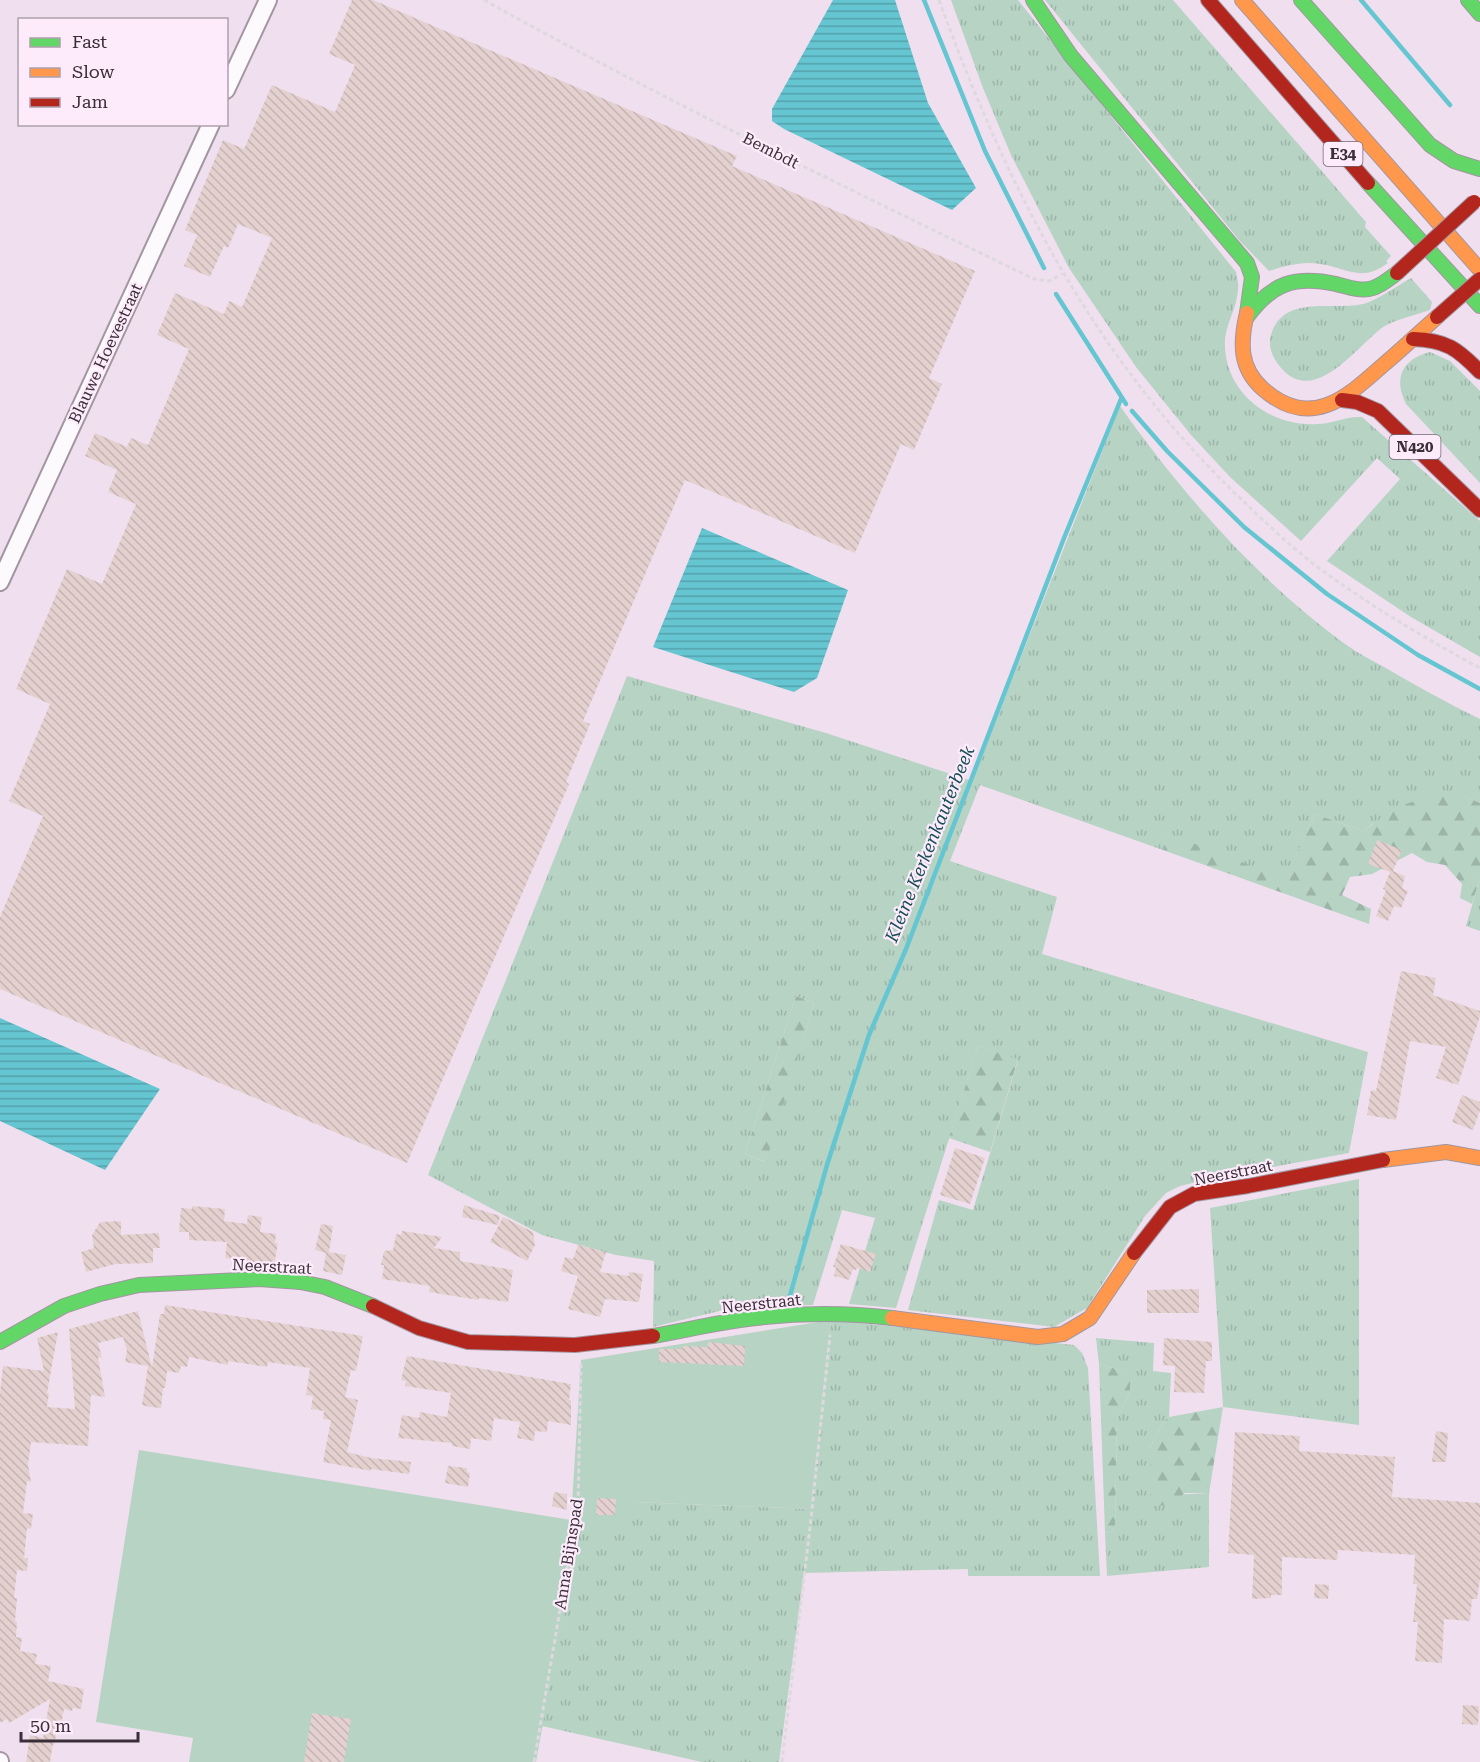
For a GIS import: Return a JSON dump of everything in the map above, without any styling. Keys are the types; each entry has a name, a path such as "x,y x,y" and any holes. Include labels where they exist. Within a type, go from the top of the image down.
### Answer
{"main road":[{"path":"1033,0 1071,56 1240,253 1251,270 1253,288 1242,345 1244,362 1254,381 1271,396 1291,406 1311,409 1342,400 1480,279"},
{"name":"E34","path":"1208,0 1402,221 1480,306"},
{"name":"E34","path":"1242,0 1480,270"},
{"path":"1301,0 1430,145 1448,159 1469,168 1480,169"},
{"path":"1468,0 1480,14"},
{"path":"1247,317 1263,295 1277,286 1296,280 1313,279 1357,289 1373,288 1397,273 1477,199"},
{"path":"1413,339 1433,339 1450,344 1480,372"},
{"path":"1385,364 1385,380"},
{"name":"N420","path":"1342,400 1357,402 1378,411 1480,510"},
{"name":"N420","path":"1423,435 1480,493"},
{"name":"Neerstraat","path":"0,1342 64,1306 100,1294 139,1285 259,1279 300,1282 325,1287 348,1295 419,1328 468,1342 575,1345 654,1336 739,1320 794,1315 865,1315 1038,1337 1063,1334 1090,1318 1143,1240 1170,1207 1194,1194 1403,1156 1446,1152 1480,1158"}],"street":[{"path":"228,86 268,0"},
{"name":"Blauwe Hoevestraat","path":"0,582 210,126"}],"path":[{"name":"Bembdt","path":"484,0 571,49 770,150 1034,279 1049,281 1062,274"},
{"path":"939,0 991,133 1062,274 1099,332 1164,417 1213,473 1313,564 1425,638 1480,668"},
{"path":"782,1762 812,1519 832,1315"},
{"name":"Anna Bijnspad","path":"534,1762 578,1504 581,1360 575,1345"}],"green space":[{"path":"951,0 1018,0 1236,272 1238,290 1226,333 1226,357 1231,374 1240,389 1252,402 1266,412 1299,423 1323,424 1362,417 1480,521 1480,657 1411,617 1327,561 1400,479 1377,458 1301,541 1231,478 1191,435 1136,367 1069,268 1011,155 983,88"},
{"path":"1045,0 1173,0 1366,222 1365,227 1391,256 1386,261 1388,263 1378,269 1362,273 1314,263 1294,264 1269,271 1239,240"},
{"path":"1411,278 1432,302 1430,310 1383,327 1337,368 1324,376 1311,380 1298,380 1285,372 1275,360 1270,345 1271,335 1277,322 1286,314 1310,307 1368,303"},
{"path":"1430,352 1450,361 1480,391 1480,483 1406,404 1402,395 1400,378 1403,371 1413,359"},
{"path":"1120,406 1197,504 1254,566 1284,594 1352,649 1480,719 1480,803 1464,796 1372,824 1363,831 1315,814 1285,880 1167,834 1163,850 980,785 950,861 1057,897 1042,954 1368,1052 1349,1153 1212,1178 1180,1186 1166,1193 1145,1216 1087,1308 1054,1327 908,1310 939,1200 973,1210 1018,1060 978,1046 896,1308 849,1304 875,1218 842,1210 813,1305 732,1308 653,1327 654,1261 616,1255 542,1235 428,1175 627,676 826,733 972,781","holes":["796,996 814,1003 765,1162 745,1154"]},
{"path":"1433,795 1464,796 1480,803 1480,878 1472,904 1460,898 1462,884 1445,865 1427,862 1412,853 1372,874 1350,877 1342,895 1371,909 1369,924 1163,850 1167,833 1285,879 1315,814 1363,831 1397,807"},
{"path":"1480,878 1480,931 1466,926"},
{"path":"796,996 814,1003 766,1162 745,1154"},
{"path":"978,1046 1018,1059 990,1152 949,1138"},
{"path":"1359,1179 1359,1425 1223,1407 1210,1208"},
{"path":"831,1320 1074,1345 1082,1353 1088,1368 1100,1576 968,1576 968,1569 804,1573 779,1762 702,1762 542,1726 579,1527 632,1502 811,1509"},
{"path":"831,1320 811,1509 632,1502 628,1534 579,1527 536,1762 189,1762 193,1738 96,1722 139,1450 571,1520 581,1360"},
{"path":"1096,1338 1154,1343 1153,1371 1171,1373 1169,1417 1164,1421 1150,1448 1150,1496 1209,1493 1209,1567 1107,1576 1105,1532 1110,1533 1115,1527 1117,1418 1130,1393 1120,1370 1099,1364"},
{"path":"1099,1364 1120,1370 1130,1380 1130,1393 1117,1418 1115,1527 1110,1533 1105,1532"},
{"path":"1223,1407 1209,1493 1185,1493 1169,1505 1156,1506 1150,1496 1150,1448 1164,1421 1169,1417"}],"water":[{"path":"833,0 895,0 928,103 976,188 952,210 784,129 772,121 772,109"},
{"path":"702,528 848,590 817,678 794,692 653,647"},
{"path":"0,1018 160,1089 105,1170 0,1121"}],"building":[{"path":"352,0 373,0 737,156 732,166 975,271 929,378 942,384 914,450 901,444 855,553 685,480 583,721 590,724 566,782 569,784 407,1163 0,989 0,917 43,816 9,801 50,704 16,689 67,569 102,584 136,504 108,492 117,470 85,456 95,433 127,447 131,438 148,445 189,349 157,335 175,293 224,314 229,301 242,307 272,238 238,224 228,248 224,246 210,277 184,266 197,235 185,230 223,140 244,149 272,85 335,112 355,65 329,54"},
{"path":"1377,840 1402,850 1393,871 1405,876 1402,888 1408,891 1401,908 1394,906 1388,921 1376,916 1390,872 1368,864"},
{"path":"1401,971 1436,978 1433,995 1480,1011 1480,1016 1458,1085 1436,1078 1446,1047 1410,1041 1396,1120 1367,1115 1371,1090 1376,1091"},
{"path":"1462,1095 1480,1102 1480,1110 1473,1130 1452,1122"},
{"path":"955,1148 985,1158 970,1204 940,1195"},
{"path":"464,1205 500,1216 498,1225 462,1217"},
{"path":"192,1206 225,1209 224,1221 247,1224 248,1215 262,1217 260,1232 276,1234 275,1243 278,1243 274,1265 225,1258 227,1242 189,1240 189,1232 179,1232 181,1208 192,1209"},
{"path":"503,1217 533,1232 535,1245 527,1261 490,1242"},
{"path":"121,1221 121,1235 159,1233 160,1248 153,1248 153,1263 115,1264 86,1272 81,1252 94,1248 92,1235 100,1222"},
{"path":"321,1224 333,1226 329,1252 346,1255 342,1275 323,1271 326,1253 315,1250"},
{"path":"402,1231 442,1237 434,1248 460,1252 460,1261 513,1270 508,1302 429,1292 430,1286 382,1279 384,1265 381,1265 384,1251 393,1250 396,1234 401,1235"},
{"path":"841,1244 876,1254 870,1272 853,1269 849,1280 834,1276 836,1267 833,1267"},
{"path":"578,1245 606,1252 600,1272 629,1276 629,1272 643,1274 639,1302 605,1299 600,1317 568,1309 578,1276 561,1271 565,1257 573,1259"},
{"path":"1199,1289 1199,1313 1147,1313 1147,1290"},
{"path":"165,1305 363,1336 356,1371 351,1370 345,1397 358,1400 347,1452 371,1458 411,1462 409,1474 371,1469 371,1471 323,1462 331,1420 323,1419 324,1411 311,1409 313,1396 306,1395 310,1368 268,1362 267,1367 228,1361 228,1365 189,1357 187,1367 181,1366 179,1373 167,1371 161,1408 150,1407 142,1405 148,1366 125,1362 127,1351 123,1337 98,1343 102,1358 98,1357 105,1397 91,1395 88,1446 31,1442 28,1465 31,1482 27,1481 23,1513 33,1514 31,1529 27,1528 24,1558 28,1558 27,1571 17,1570 14,1598 17,1598 16,1637 22,1638 20,1651 37,1654 35,1664 51,1666 48,1681 84,1689 81,1709 73,1708 72,1711 64,1709 50,1762 26,1762 30,1735 43,1738 50,1699 9,1723 7,1719 0,1723 0,1393 3,1366 44,1371 37,1338 58,1332 47,1393 49,1393 47,1407 75,1409 69,1329 138,1311 152,1368 160,1314 164,1314"},
{"path":"1164,1338 1212,1342 1212,1361 1206,1361 1204,1393 1174,1392 1175,1366 1163,1365"},
{"path":"708,1342 745,1346 744,1366 659,1362 659,1349 682,1349 683,1346 708,1347"},
{"path":"407,1356 571,1384 569,1400 571,1400 571,1425 548,1421 547,1432 535,1431 534,1441 517,1438 520,1422 494,1418 491,1441 471,1438 470,1449 452,1446 452,1443 398,1438 402,1415 419,1418 420,1412 447,1417 451,1393 405,1386 406,1381 401,1380"},
{"path":"1436,1431 1448,1433 1446,1462 1432,1462"},
{"path":"1235,1432 1300,1436 1299,1451 1395,1457 1392,1497 1480,1503 1480,1578 1477,1599 1472,1599 1470,1621 1444,1619 1442,1663 1415,1661 1418,1622 1413,1622 1417,1584 1413,1584 1415,1555 1338,1550 1337,1560 1282,1557 1282,1595 1252,1599 1254,1555 1228,1553"},
{"path":"448,1466 467,1468 467,1472 470,1473 468,1487 445,1483"},
{"path":"554,1492 567,1494 567,1510 552,1506"},
{"path":"597,1498 616,1499 615,1515 596,1515"},
{"path":"1315,1584 1329,1585 1328,1599 1314,1598"},
{"path":"1463,1705 1479,1706 1478,1725 1462,1724"},
{"path":"312,1713 351,1719 344,1762 304,1762"}],"waterway":[{"path":"924,0 985,151 1044,268"},
{"path":"1361,0 1450,105"},
{"path":"1056,294 1126,404"},
{"name":"Kleine Kerkenkauterbeek","path":"787,1306 827,1165 869,1035 906,949 1064,538 1121,399"},
{"path":"1132,411 1167,451 1244,527 1327,594 1418,655 1480,689"}],"traffic: fast":[{"path":"1033,0 1071,56 1247,263 1252,277 1247,313"},
{"path":"1301,0 1430,145 1454,161 1480,169"},
{"path":"1468,0 1480,14"},
{"path":"1368,183 1480,306"},
{"path":"1247,317 1266,296 1286,284 1321,281 1354,289 1368,289 1380,285 1397,273"},
{"path":"0,1342 64,1306 100,1294 139,1285 259,1279 300,1282 325,1287 373,1306"},
{"path":"653,1336 729,1322 778,1316 835,1314 892,1318"}],"traffic: slow":[{"path":"1242,0 1480,270"},
{"path":"1247,313 1243,334 1243,354 1249,372 1255,381 1280,401 1296,407 1312,408 1340,399 1354,389 1437,317"},
{"path":"1383,1160 1446,1152 1480,1158"},
{"path":"892,1318 1038,1337 1063,1334 1090,1318 1134,1253"}],"traffic: jam":[{"path":"1208,0 1368,183"},
{"path":"1397,273 1474,202"},
{"path":"1437,317 1480,279"},
{"path":"1413,339 1434,341 1451,347 1480,372"},
{"path":"1342,400 1357,402 1378,411 1480,510"},
{"path":"1134,1253 1170,1207 1194,1194 1383,1160"},
{"path":"373,1306 419,1328 468,1342 575,1345 653,1336"}]}
